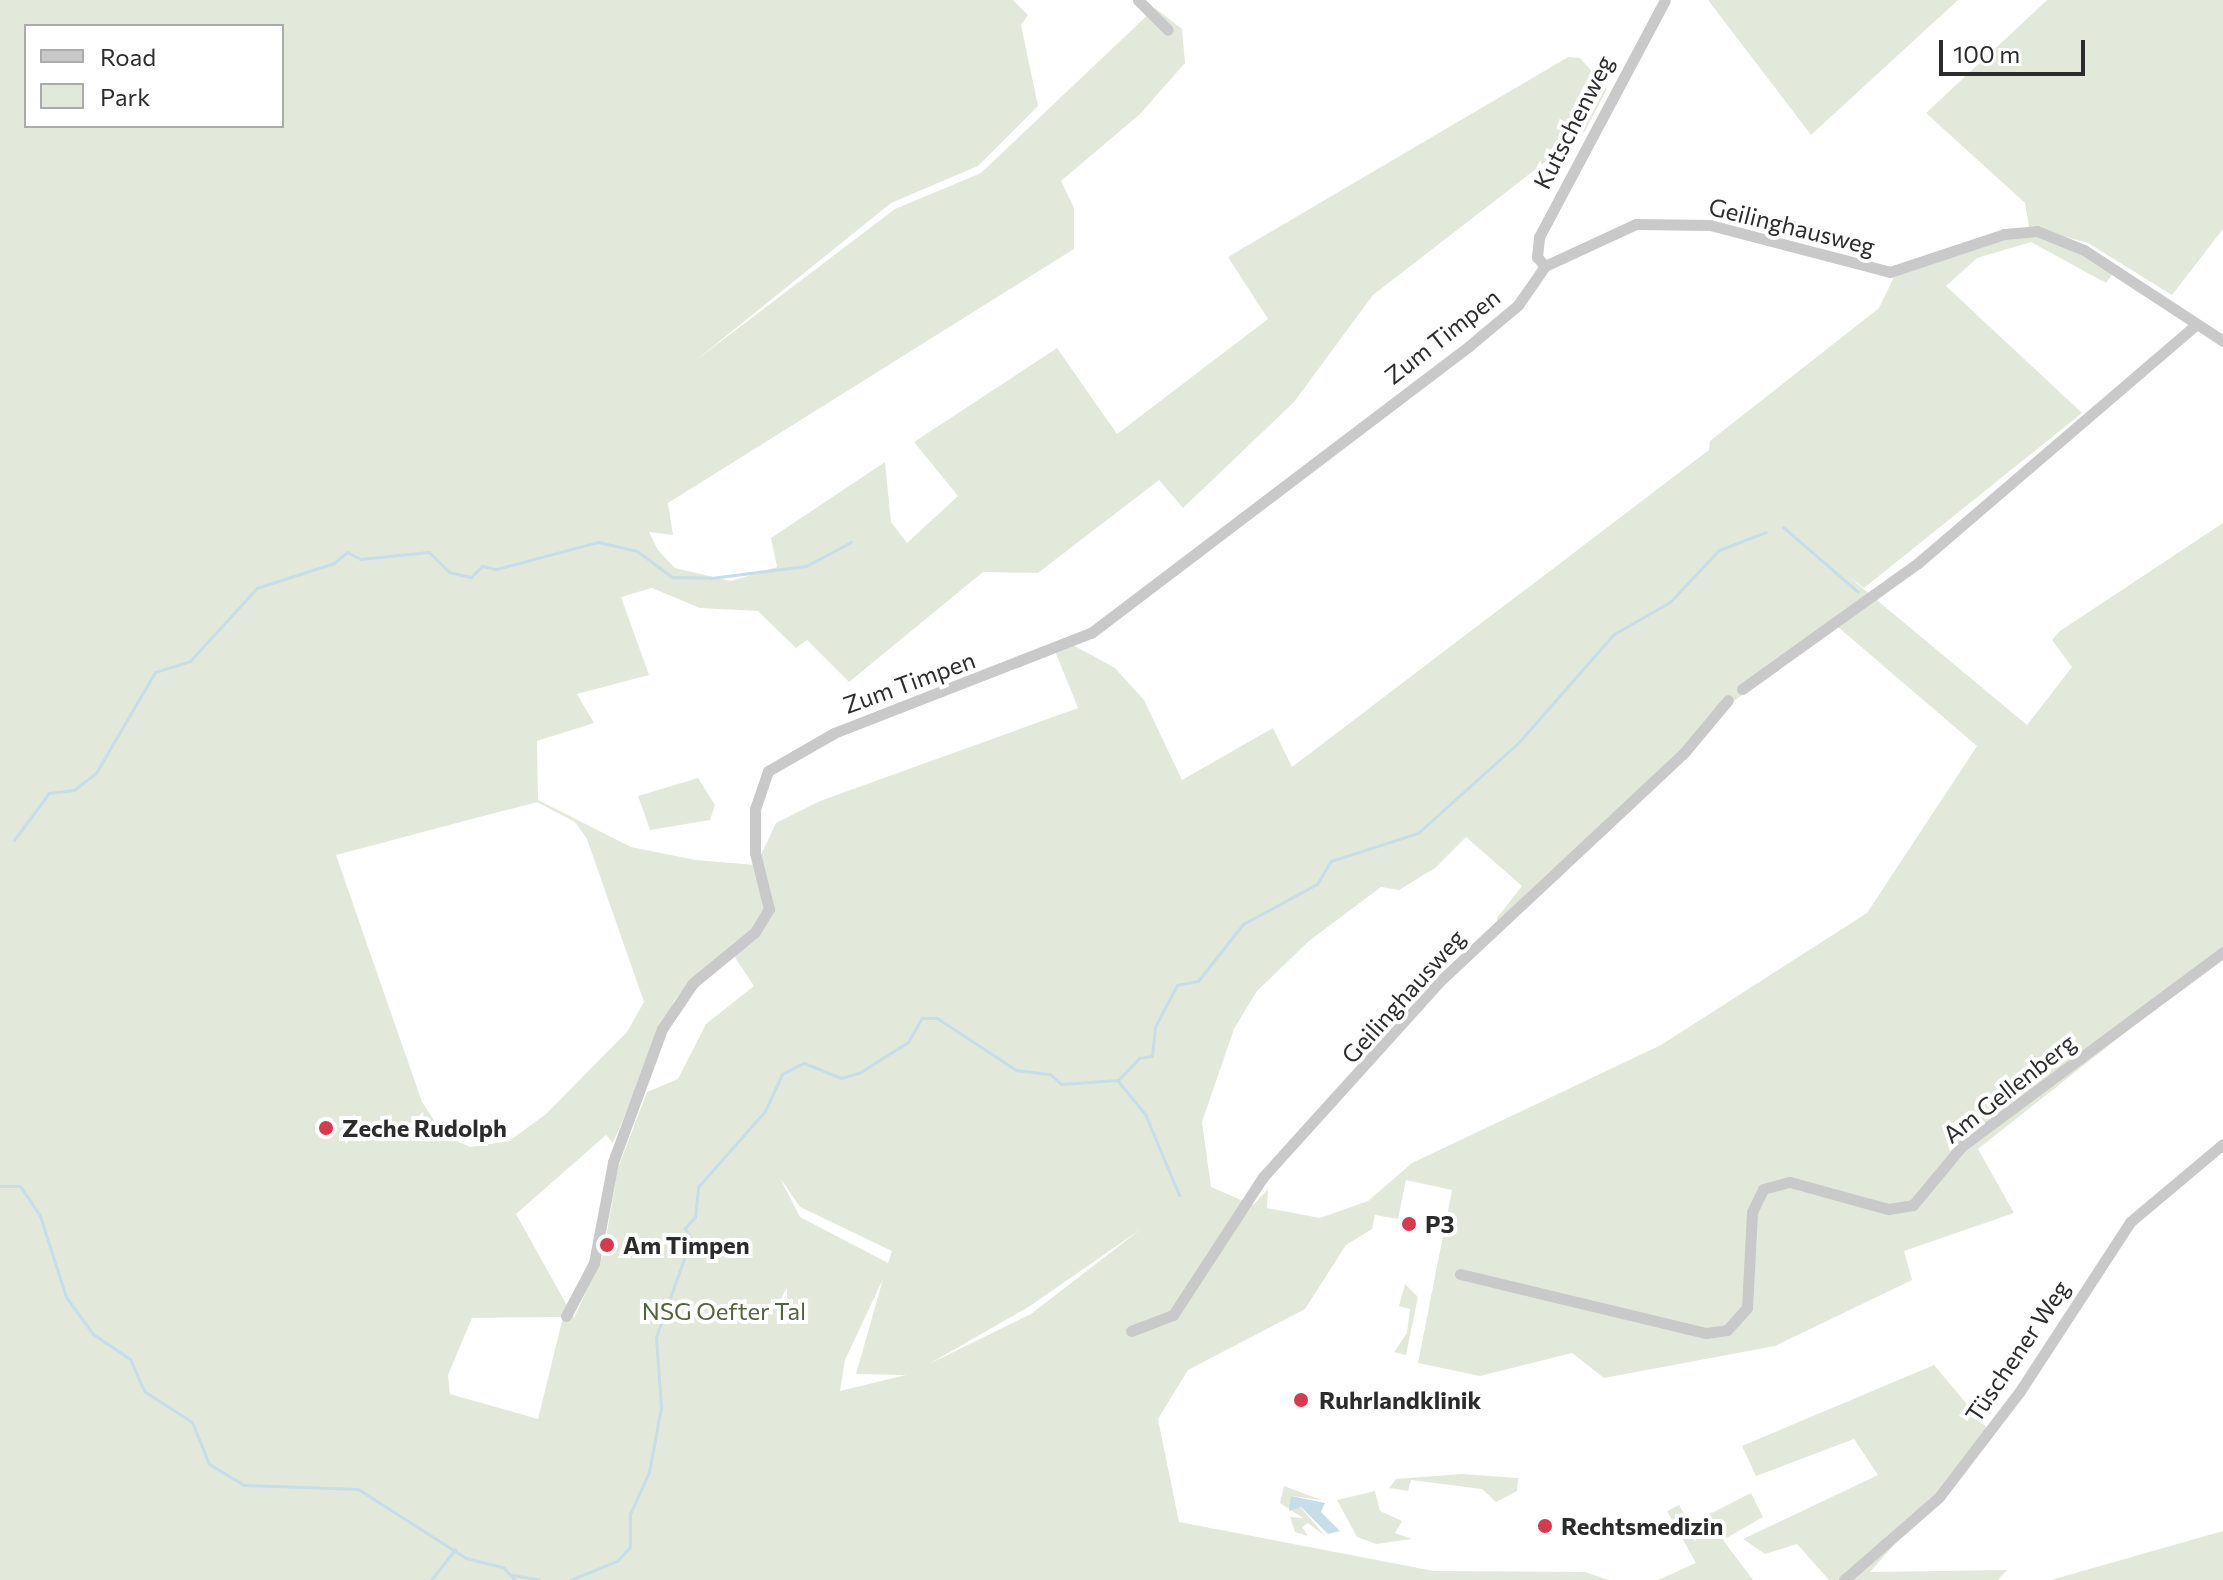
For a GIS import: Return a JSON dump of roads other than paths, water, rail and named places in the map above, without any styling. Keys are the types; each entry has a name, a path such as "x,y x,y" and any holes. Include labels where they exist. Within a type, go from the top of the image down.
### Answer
{"street":[{"path":"1138,0 1168,30"},
{"name":"Kutschenweg","path":"1545,266 1537,257 1539,237 1665,0"},
{"name":"Geilinghausweg","path":"1545,266 1636,224 1710,225 1890,272 2004,234 2037,231 2084,250 2223,341"},
{"name":"Zum Timpen","path":"566,1316 594,1263 613,1162 662,1029 693,983 755,932 769,909 755,853 755,809 768,771 834,733 1091,633 1469,346 1518,305 1545,266"},
{"path":"1742,689 1918,563 2197,324"},
{"name":"Geilinghausweg","path":"1131,1331 1173,1315 1263,1177 1450,971 1683,754 1728,700"},
{"name":"Am Gellenberg","path":"1460,1274 1706,1333 1727,1330 1747,1308 1752,1212 1763,1189 1790,1182 1888,1209 1913,1205 1962,1146 2223,952"},
{"name":"Tüschener Weg","path":"1844,1580 1939,1497 2020,1391 2130,1222 2223,1144"}],"water":[{"path":"1291,1496 1325,1503 1321,1512 1340,1531 1328,1534 1301,1507 1289,1511"}],"waterway":[{"path":"1783,527 1858,592"},
{"path":"570,1580 617,1561 630,1547 630,1514 649,1472 661,1407 656,1337 691,1239 685,1228 695,1217 698,1187 765,1111 782,1074 804,1063 841,1078 859,1073 908,1042 922,1018 937,1018 1016,1070 1050,1074 1061,1084 1118,1080 1139,1058 1152,1056 1155,1027 1177,985 1198,981 1243,924 1317,884 1331,861 1418,833 1519,742 1614,634 1670,602 1719,550 1766,532"},
{"path":"14,840 49,793 74,790 96,773 155,672 190,661 257,588 334,563 347,552 360,559 429,552 449,572 471,577 482,566 496,569 598,542 637,551 672,577 711,578 806,566 851,542"},
{"path":"1118,1081 1145,1114 1179,1195"},
{"path":"0,1186 20,1186 40,1216 66,1297 93,1334 130,1359 144,1391 192,1422 209,1464 244,1485 358,1489 466,1558 503,1567 515,1580"},
{"path":"431,1580 455,1549"},
{"path":"513,1575 540,1580"}],"place":[{"name":"Zeche Rudolph","path":"326,1128"},
{"name":"P3","path":"1409,1224"},
{"name":"Am Timpen","path":"607,1245"},
{"name":"Ruhrlandklinik","path":"1301,1400"},
{"name":"Rechtsmedizin","path":"1545,1526"}],"park label":[{"name":"NSG Oefter Tal","path":"724,1311"}]}
